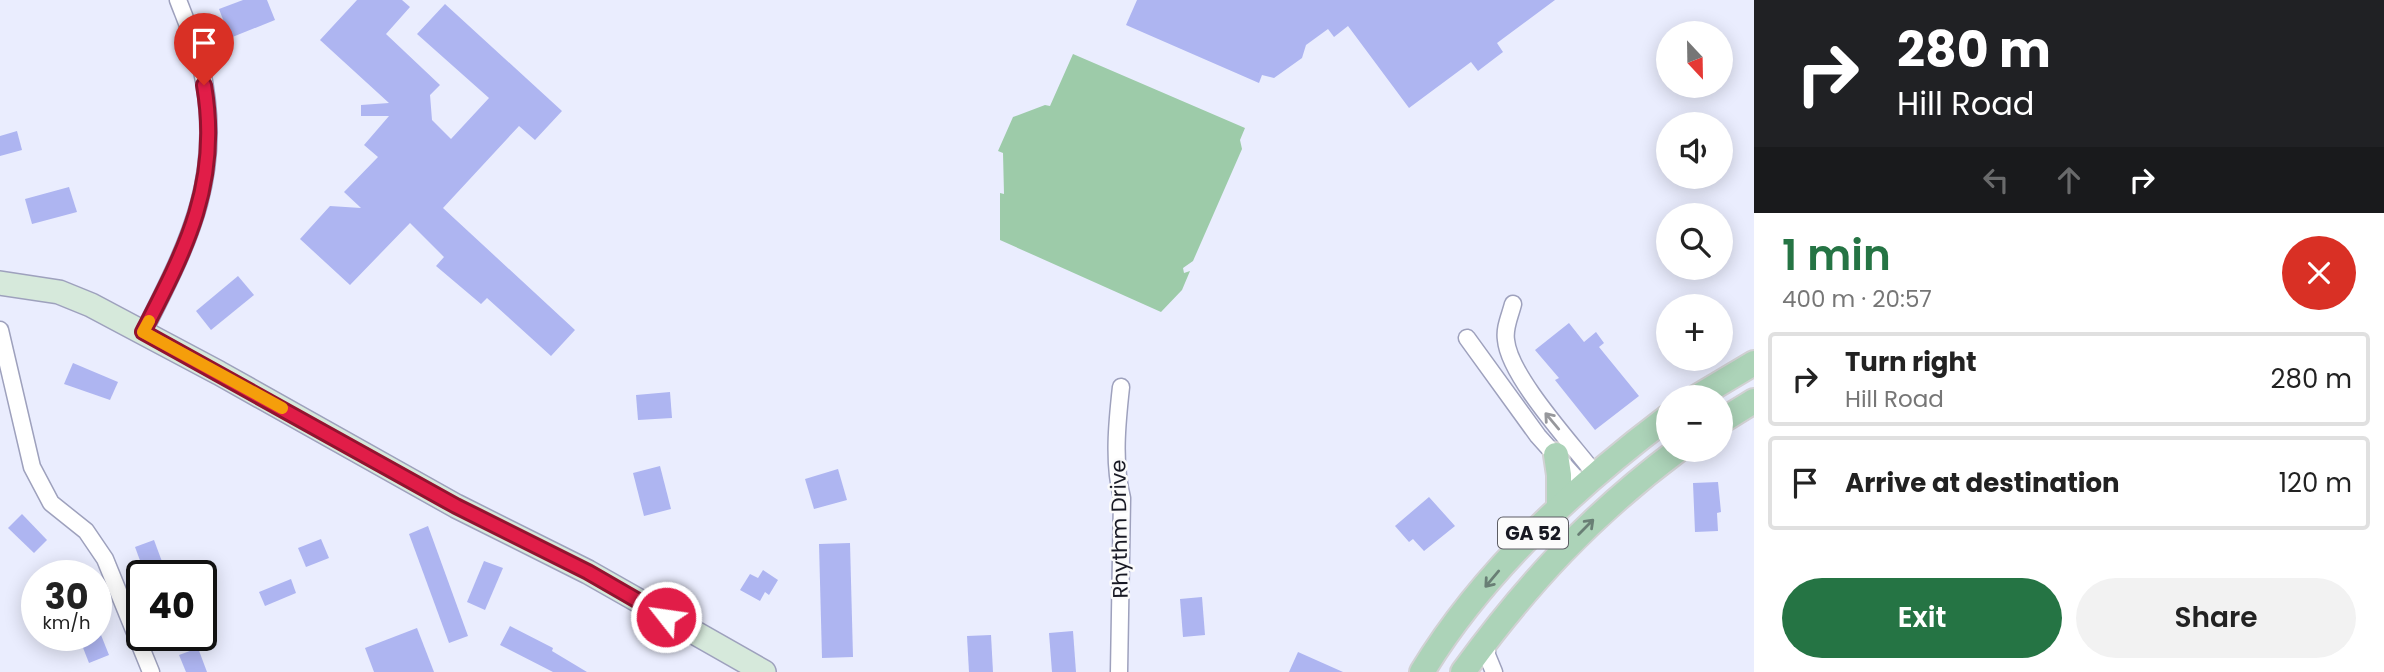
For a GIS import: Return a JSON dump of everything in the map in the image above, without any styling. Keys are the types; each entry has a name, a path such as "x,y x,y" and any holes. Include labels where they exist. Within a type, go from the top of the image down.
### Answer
{"main road":[{"path":"1717,385 1754,363"},
{"path":"1733,414 1754,401"},
{"name":"GA 52","path":"1422,672 1457,622 1495,575 1559,507 1589,479 1656,426"},
{"path":"1556,455 1559,507"},
{"name":"GA 52","path":"1463,672 1543,570 1593,519 1662,462"}],"street":[{"path":"143,332 193,226 204,188 209,152 208,106 200,64 178,0"},
{"path":"0,283 60,292 91,305 456,506 588,572 764,672"},
{"path":"1513,304 1506,327 1506,341 1514,366 1589,479"},
{"path":"0,330 32,467 51,503 86,531 105,559 151,672"},
{"path":"1467,338 1513,403 1556,455 1589,479"},
{"name":"Rhythm Drive","path":"1119,672 1122,498 1118,483 1117,422 1121,387"},
{"path":"1487,639 1487,655 1494,672"}],"green space":[{"path":"1073,54 1245,128 1240,140 1242,149 1193,261 1183,268 1184,273 1190,271 1182,290 1161,312 1000,240 1000,193 1004,194 1003,153 998,151 1013,117 1045,105 1050,106"}],"building":[{"path":"243,0 267,0 275,20 230,38 219,9"},
{"path":"357,0 402,0 410,7 386,34 440,85 430,95 432,120 451,139 489,98 417,34 445,4 562,111 535,140 519,126 443,208 575,330 551,356 487,298 481,304 436,266 444,257 410,223 350,285 300,239 330,206 361,208 344,192 378,157 364,145 389,116 361,116 361,105 389,103 320,40"},
{"path":"1137,0 1555,0 1497,43 1503,52 1478,71 1471,62 1409,108 1348,26 1334,37 1328,29 1306,45 1302,58 1274,78 1262,75 1259,83 1126,25"},
{"path":"17,131 22,150 0,156 0,136"},
{"path":"69,187 77,212 32,224 25,199"},
{"path":"238,276 254,295 211,330 196,311"},
{"path":"1569,323 1584,342 1596,332 1604,343 1599,347 1639,396 1595,430 1555,380 1559,378 1535,350"},
{"path":"73,363 118,382 110,400 64,384"},
{"path":"670,392 672,418 638,420 636,395"},
{"path":"660,466 671,509 644,516 633,473"},
{"path":"838,469 847,500 814,509 805,479"},
{"path":"1718,482 1721,512 1717,513 1718,531 1695,532 1693,483"},
{"path":"1429,497 1455,526 1424,551 1413,539 1409,542 1395,526"},
{"path":"22,514 47,540 34,553 8,528"},
{"path":"428,526 468,636 449,643 409,534"},
{"path":"321,539 329,558 306,567 298,548"},
{"path":"154,540 161,560 140,560 135,547"},
{"path":"850,543 853,657 822,658 819,544"},
{"path":"484,561 503,568 485,610 467,602"},
{"path":"763,570 778,580 769,595 765,592 760,601 740,590 750,574 758,578"},
{"path":"291,579 296,593 265,606 259,592"},
{"path":"1202,597 1205,635 1183,637 1180,599"},
{"path":"510,626 553,648 552,651 587,672 553,672 500,645"},
{"path":"417,628 434,672 374,672 365,648"},
{"path":"1073,631 1076,672 1052,672 1049,633"},
{"path":"991,635 993,672 969,672 967,636"},
{"path":"84,651 107,651 109,655 89,663"},
{"path":"199,651 207,672 186,672 179,655"},
{"path":"1298,652 1343,672 1289,672"}],"slow traffic":[{"path":"149,321 143,332 282,408"}],"route":[{"path":"204,85 208,106 209,152 204,188 193,226 174,271 143,332 456,506 588,572 666,617"}]}
